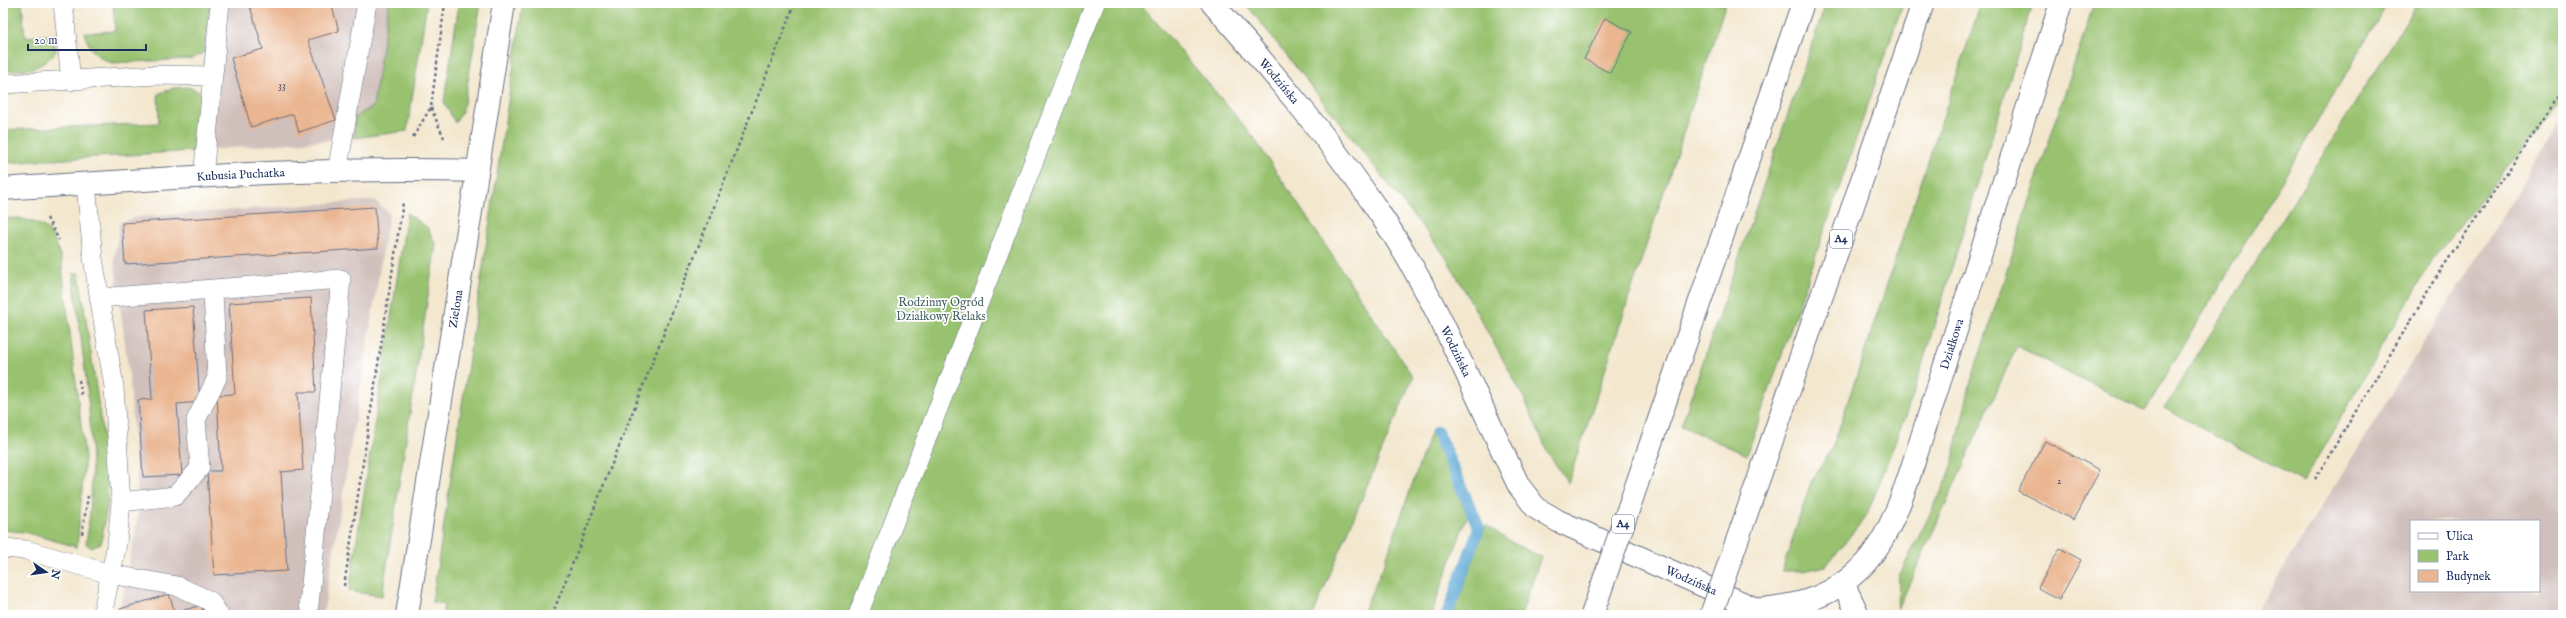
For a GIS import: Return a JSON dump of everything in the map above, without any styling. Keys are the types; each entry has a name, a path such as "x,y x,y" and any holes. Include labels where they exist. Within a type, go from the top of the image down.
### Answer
{"main road":[{"name":"Zielona","path":"407,615 504,3"},
{"name":"Wodzińska","path":"1212,3 1276,76 1380,214 1422,284 1519,486 1536,508 1558,521 1760,612"},
{"name":"A4","path":"1592,615 1803,3"},
{"name":"A4","path":"1711,615 1923,3"},
{"name":"Działkowa","path":"1760,612 1806,601 1843,583 1867,564 1884,541 1901,502 2061,3"},
{"name":"Kubusia Puchatka","path":"3,188 203,177 409,169 477,171"},
{"path":"1843,583 1856,610 1855,615"}],"lane":[{"path":"63,3 71,81"},
{"path":"203,177 211,76 220,3"},
{"path":"337,172 367,3"},
{"path":"858,615 1095,3"},
{"path":"3,84 157,75 211,76"},
{"path":"86,184 99,298 114,387 121,502 116,544 102,615"},
{"path":"99,298 214,291 341,279 309,605"},
{"path":"121,502 176,496 200,468 196,420 217,378 214,291"},
{"path":"3,548 26,550 76,566 110,574 178,586 210,601 219,615"}],"path":[{"path":"412,138 431,107 445,3"},
{"path":"552,615 795,3"},
{"path":"2315,479 2443,266 2563,90"},
{"path":"344,587 403,201"},
{"path":"40,215 47,217 60,243"},
{"path":"79,374 83,405"},
{"path":"76,566 88,494"}],"shaded area":[{"path":"210,3 389,3 373,108 355,117 354,138 193,151 203,93 204,53"},
{"path":"2563,119 2563,615 2254,615"},
{"path":"374,200 389,213 323,615 119,615 139,510 130,383 114,259 120,222 137,217"}],"green space":[{"path":"3,3 22,3 25,37 53,35 56,51 44,63 32,68 3,71"},
{"path":"113,3 210,3 204,53 191,59 112,63 102,58 91,48 84,33 115,31"},
{"path":"389,3 427,3 407,131 354,138 355,117 373,107"},
{"path":"459,3 481,3 465,99 462,112 455,123 444,102"},
{"name":"Rodzinny Ogród Działkowy Relaks","path":"523,3 1140,3 1252,135 1413,377 1313,615 442,615 444,604 432,602"},
{"path":"1245,3 1726,3 1568,483 1547,451 1523,396 1446,257"},
{"path":"1826,3 1903,3 1747,455 1681,426"},
{"path":"1981,3 2033,3 1912,398 1867,515 1826,566 1803,571 1782,571 1811,482 1833,446"},
{"path":"2094,3 2388,3 2145,411 2017,346 1898,609 1899,576 1949,476 1971,381"},
{"path":"2418,3 2563,3 2563,100 2436,254 2303,482 2164,408"},
{"path":"188,87 203,93 193,151 3,163 3,130 159,123 158,94 173,88"},
{"path":"407,213 427,227 436,244 382,596 349,591"},
{"path":"19,218 37,223 48,230 54,240 61,258 85,458 77,547 24,532 3,530 3,219"},
{"path":"79,273 106,455 108,501 101,543 92,548 86,544 92,477 89,409 73,274"},
{"path":"1431,431 1469,511 1431,615 1361,615 1383,567"},
{"path":"1486,525 1511,542 1541,557 1521,615 1453,615"}],"building":[{"path":"249,3 331,3 339,31 308,40 336,120 299,132 293,114 251,127 231,58 263,49"},
{"path":"1605,18 1632,32 1610,73 1584,59"},
{"path":"375,207 378,248 125,264 122,223"},
{"path":"311,298 316,392 298,392 303,470 281,472 287,571 214,575 207,471 221,471 217,395 235,394 229,303"},
{"path":"193,307 200,402 177,404 182,475 143,477 138,400 152,399 146,310"},
{"path":"2045,441 2100,470 2073,520 2018,491"},
{"path":"2060,548 2081,560 2059,600 2038,588"},
{"path":"169,594 175,613 201,605 204,615 122,615 120,609"}],"waterway":[{"path":"1437,432 1479,528 1447,615"}]}
